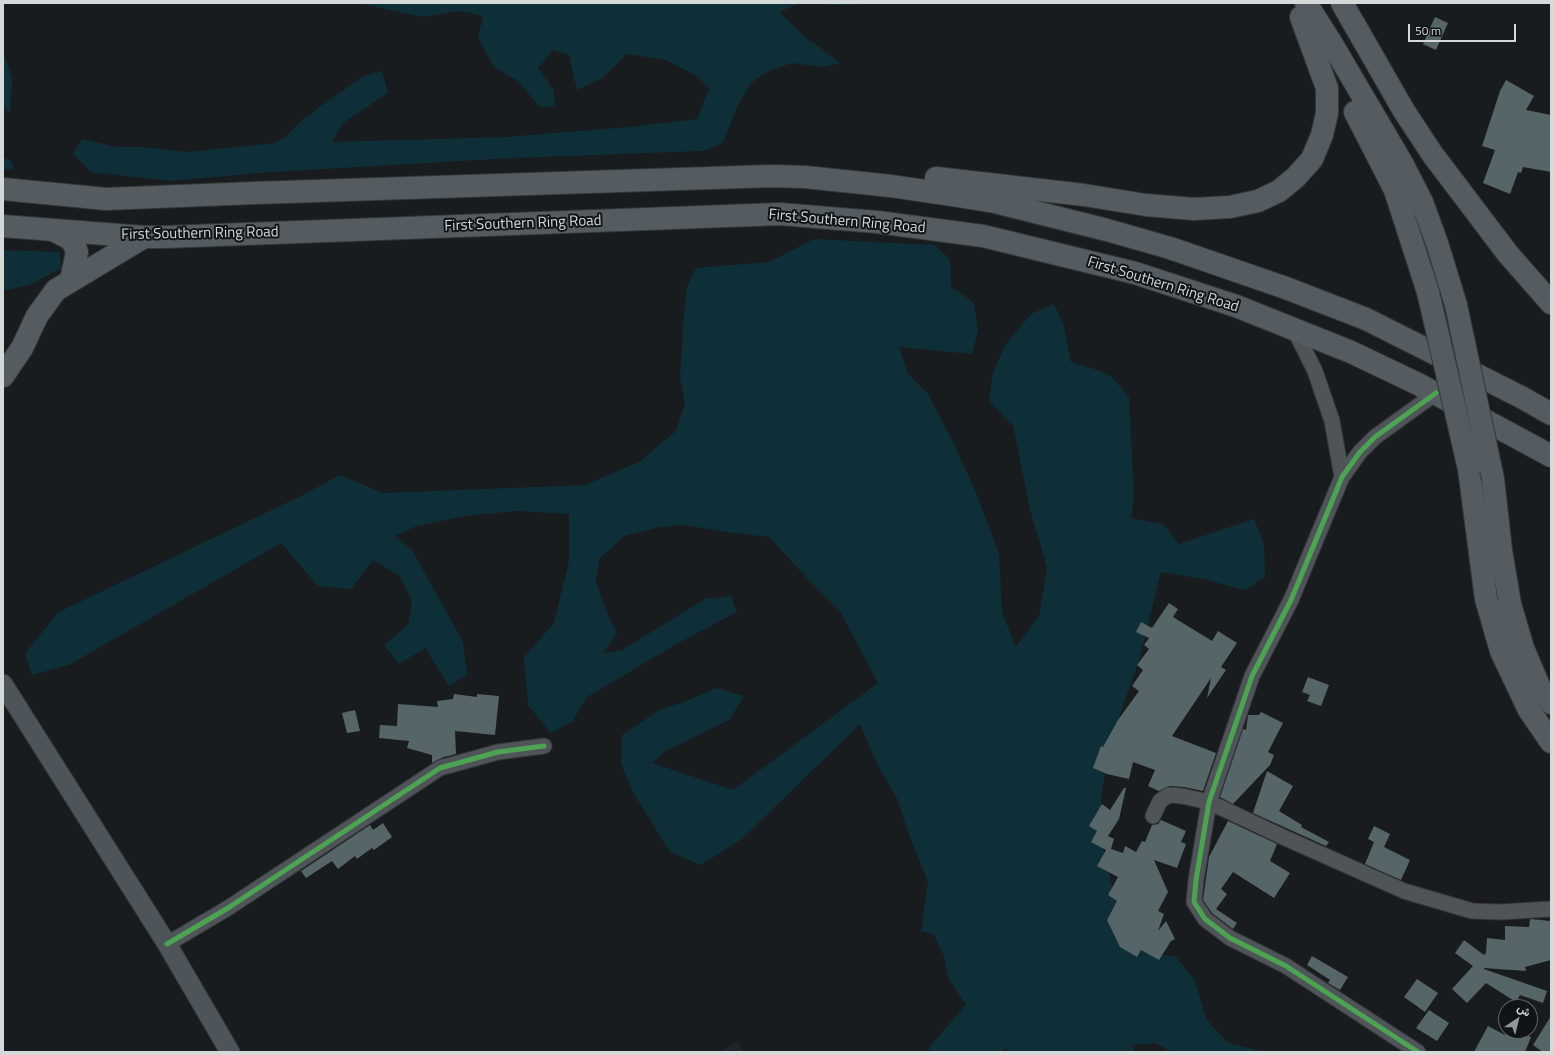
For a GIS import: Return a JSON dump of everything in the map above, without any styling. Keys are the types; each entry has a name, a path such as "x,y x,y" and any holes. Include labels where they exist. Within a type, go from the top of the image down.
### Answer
{"highway":[{"path":"1321,3 1382,94 1423,149 1508,254 1551,303"},
{"path":"1342,3 1404,111 1433,155 1508,254"},
{"path":"1300,8 1332,44 1402,163 1422,202"},
{"path":"3,189 106,199 764,176 932,178 1084,195 1146,205 1194,210 1230,207 1258,201 1279,191 1296,177 1312,159 1322,135 1327,113 1327,88 1300,8"},
{"path":"1300,8 1367,133 1395,190 1428,292 1469,469 1486,599 1501,651 1529,710 1551,742"},
{"path":"1335,26 1403,155 1437,243 1456,305 1493,479 1501,550 1510,604 1523,648 1539,686 1551,703"},
{"path":"805,177 891,186 995,202 1093,226 1170,248 1286,288 1366,320 1508,390 1551,414"},
{"name":"First Southern Ring Road","path":"3,226 144,237 234,235 780,214 877,222 990,238 1135,273 1236,306 1351,352 1436,393 1546,454"},
{"path":"53,230 72,240 77,252 71,280"},
{"path":"3,376 22,348 37,316 56,290 144,237"}],"main road":[{"path":"3,684 167,944 230,1052"}],"street":[{"path":"1294,329 1315,372 1332,421 1342,477"},
{"path":"1418,1052 1286,966 1230,938 1205,919 1194,902 1196,880 1209,802 1252,676 1291,600 1342,477 1360,452 1375,437 1436,393"},
{"path":"167,944 228,908 440,768 498,752 544,746"},
{"path":"1153,816 1160,801 1169,795 1182,796 1209,802 1404,891 1472,910 1500,912 1551,909"}],"shaded area":[{"path":"357,3 800,3 779,12 804,36 841,63 822,67 792,63 769,71 751,83 737,107 723,142 702,151 513,158 272,172 170,181 91,172 73,154 82,139 116,147 143,147 187,152 275,143 286,136 303,119 362,77 382,71 388,93 343,123 332,142 506,137 629,127 697,119 709,88 697,76 666,60 627,54 603,78 577,90 569,55 553,50 538,68 553,89 555,107 539,106 518,81 494,67 478,38 483,16 461,11 423,17"},
{"path":"802,3 879,3 879,4 831,5"},
{"path":"3,50 12,78 10,113 3,106"},
{"path":"3,158 11,160 14,170 3,169"},
{"path":"814,239 934,245 950,259 951,286 974,303 978,330 972,354 899,347 908,374 928,394 954,444 977,495 999,554 1002,613 1016,647 1039,616 1047,568 1031,513 1013,426 989,401 993,372 1006,344 1031,314 1054,304 1064,326 1071,362 1098,370 1112,377 1129,397 1134,498 1131,518 1163,524 1179,544 1254,519 1264,544 1265,577 1245,590 1203,579 1161,572 1140,657 1111,740 1101,796 1103,846 1111,883 1130,941 1148,952 1176,957 1194,979 1207,1020 1228,1043 1266,1052 1171,1052 1156,1043 1132,1045 1135,1052 1008,1052 1006,1048 1000,1052 928,1052 931,1045 966,1005 948,978 944,956 934,935 921,931 928,882 909,835 897,798 878,766 860,724 742,839 701,865 670,852 631,789 621,763 622,735 659,710 684,702 716,688 744,696 729,720 664,752 652,763 733,790 878,683 840,611 769,537 683,525 660,527 625,536 599,559 596,581 605,608 617,633 603,653 622,650 705,599 731,596 737,612 680,642 587,697 572,722 551,733 528,705 524,657 554,623 569,561 569,514 517,511 464,516 414,527 395,536 412,550 463,642 467,675 449,686 425,648 399,664 384,645 408,625 412,601 400,576 373,560 351,589 318,586 281,543 69,665 32,675 25,653 59,612 303,495 340,475 383,493 585,485 639,462 676,431 685,404 680,378 683,327 687,287 696,268 769,262"},
{"path":"3,250 60,252 61,268 30,285 3,291"},
{"path":"738,1041 744,1052 720,1052"}],"building":[{"path":"1435,17 1448,23 1436,50 1423,44"},
{"path":"1506,80 1534,96 1526,110 1551,115 1551,172 1523,167 1521,173 1518,172 1510,194 1483,183 1495,150 1482,146 1500,91"},
{"path":"1169,603 1178,609 1173,617 1212,641 1218,631 1237,643 1221,667 1226,670 1207,698 1211,678 1172,736 1216,753 1203,791 1170,786 1159,791 1148,786 1155,770 1133,762 1129,779 1107,774 1093,768 1101,746 1103,747 1118,720 1139,691 1132,686 1143,670 1137,665 1149,649 1144,645 1149,638 1136,632 1141,622 1152,628"},
{"path":"1308,677 1329,685 1321,706 1307,701 1310,695 1302,692"},
{"path":"454,694 477,697 477,694 499,696 495,735 455,731 456,754 444,757 432,763 432,755 407,748 409,741 379,738 380,725 397,726 398,704 438,707 437,701 453,699"},
{"path":"355,710 360,731 347,733 342,713"},
{"path":"1261,712 1283,723 1268,752 1274,755 1270,765 1233,804 1220,797 1243,729 1246,730 1248,715 1259,715"},
{"path":"1267,771 1293,786 1279,811 1302,825 1301,827 1329,842 1326,846 1253,813"},
{"path":"1124,788 1126,788 1119,819 1108,836 1114,839 1111,849 1123,853 1125,846 1136,852 1142,841 1145,842 1152,825 1158,824 1161,820 1186,831 1181,842 1186,844 1177,868 1154,860 1168,892 1158,911 1164,914 1158,931 1166,921 1175,939 1171,941 1159,960 1141,950 1137,957 1120,947 1107,920 1117,901 1108,895 1118,877 1097,866 1106,850 1091,842 1097,831 1089,826 1102,804 1110,810"},
{"path":"1228,821 1277,844 1270,861 1290,873 1274,898 1233,872 1221,889 1227,894 1216,909 1237,923 1233,929 1212,913 1203,900 1209,857"},
{"path":"383,823 392,837 374,850 372,848 357,859 355,856 338,869 332,861 306,878 301,871 370,825 373,830"},
{"path":"1374,826 1390,834 1384,847 1410,860 1401,880 1365,864 1374,842 1368,839"},
{"path":"1530,919 1551,921 1551,960 1525,967 1526,971 1484,969 1547,991 1543,1003 1538,1001 1538,999 1532,999 1520,995 1518,999 1511,999 1486,983 1467,1003 1452,989 1473,966 1455,953 1464,940 1484,955 1486,953 1487,938 1505,940 1505,926 1529,927"},
{"path":"1312,956 1348,977 1340,990 1328,983 1330,980 1307,965"},
{"path":"1417,979 1438,993 1425,1012 1404,997"},
{"path":"1429,1010 1449,1023 1437,1041 1416,1028"},
{"path":"1551,1016 1551,1052 1543,1052 1533,1045"},
{"path":"1488,1026 1498,1031 1498,1039 1530,1039 1525,1052 1474,1052"}],"cycle path":[{"path":"1418,1052 1286,966 1230,938 1205,919 1194,902 1196,880 1209,802 1252,676 1291,600 1342,477 1360,452 1375,437 1436,393"},
{"path":"167,944 228,908 440,768 498,752 544,746"}]}
